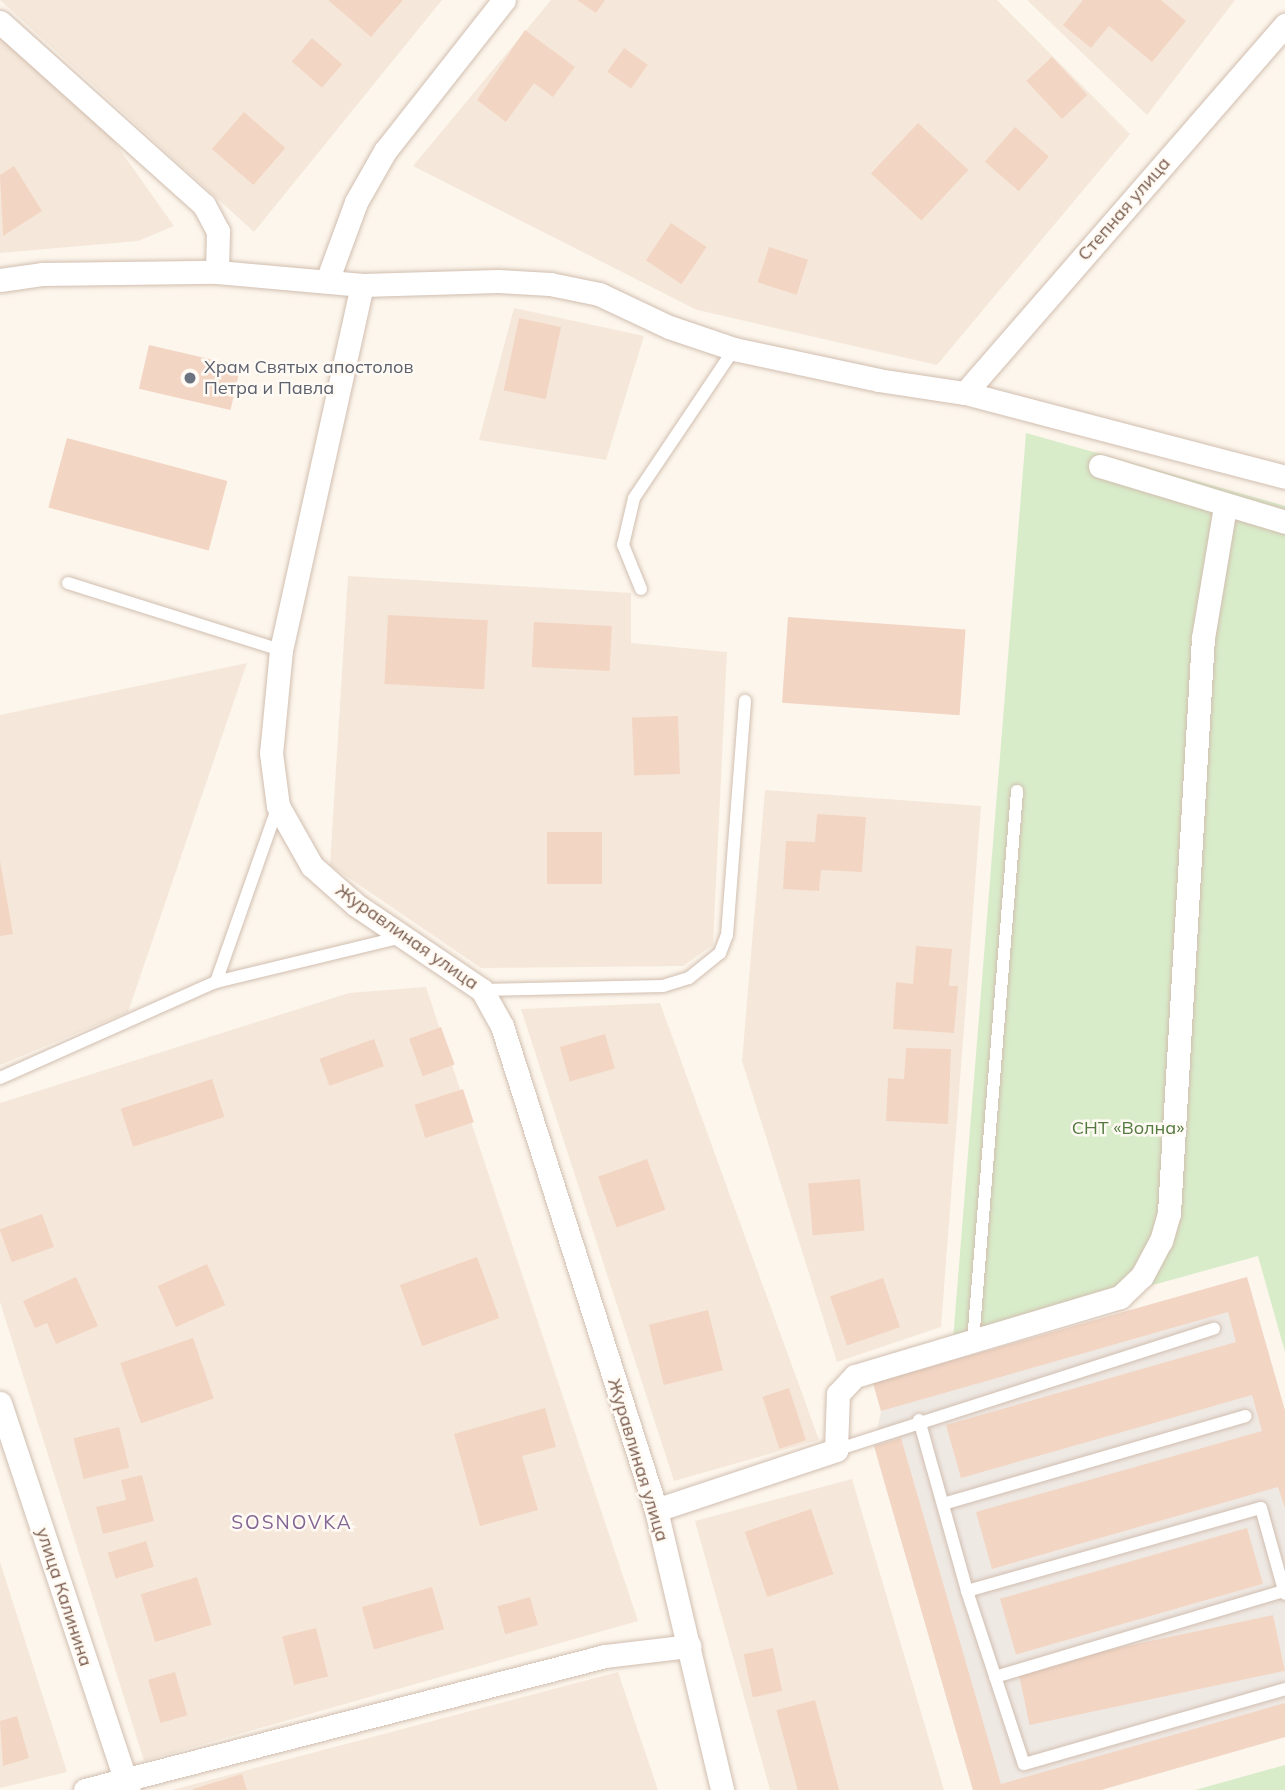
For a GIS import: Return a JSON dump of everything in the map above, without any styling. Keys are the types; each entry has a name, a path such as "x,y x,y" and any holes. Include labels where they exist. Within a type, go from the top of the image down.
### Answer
{"street":[{"path":"327,281 356,202 385,151 504,0"},
{"path":"0,22 204,205 218,231 217,272"},
{"name":"Степная улица","path":"965,393 1285,25"},
{"path":"0,280 42,274 217,272 362,285 498,281 550,284 599,295 668,327 734,348 878,380 965,393 1285,477"},
{"name":"Журавлиная улица","path":"362,285 281,650 271,752 278,806 312,866 402,937 482,990 502,1026 656,1510 722,1790"},
{"path":"1100,466 1225,507 1285,522"},
{"path":"656,1510 836,1450 838,1394 855,1376 1120,1297 1142,1276 1161,1241 1170,1199 1203,638 1225,507"},
{"name":"улица Калинина","path":"0,1403 127,1784"},
{"path":"85,1790 127,1784 604,1656 689,1646"}],"lane":[{"path":"641,589 623,545 634,498 734,348"},
{"path":"68,583 281,650"},
{"path":"482,990 663,986 689,978 720,953 727,935 745,701"},
{"path":"973,1342 1017,791"},
{"path":"216,982 278,806"},
{"path":"0,1078 216,982 402,937"},
{"path":"836,1450 919,1420 1214,1329"},
{"path":"943,1504 1245,1416"},
{"path":"919,1420 967,1591 1024,1764 1285,1689"},
{"path":"967,1591 1261,1508 1285,1593 995,1677"}],"shaded area":[{"path":"0,0 442,0 254,232"},
{"path":"551,0 997,0 1130,134 937,365 697,310 413,166"},
{"path":"1027,0 1235,0 1147,115"},
{"path":"0,32 103,126 174,226 138,241 0,253"},
{"path":"514,308 644,336 606,460 479,440"},
{"path":"348,576 631,593 631,643 727,652 713,945 683,966 481,968 330,865"},
{"path":"247,663 128,1012 0,1065 0,715"},
{"path":"765,790 981,806 941,1327 837,1362 742,1061"},
{"path":"426,987 638,1621 144,1761 0,1302 0,1103 349,993"},
{"path":"660,1003 819,1440 674,1481 521,1009"},
{"path":"1247,1277 1285,1411 1285,1737 1101,1790 973,1790 874,1446 881,1411 873,1383"},
{"path":"852,1479 944,1790 770,1790 695,1521"},
{"path":"0,1562 67,1772 0,1788"},
{"path":"618,1672 658,1790 172,1790"}],"green space":[{"name":"СНТ «Волна»","path":"1026,433 1285,506 1285,1352 1258,1256 953,1340"},
{"path":"1285,1765 1285,1790 1195,1790"}],"building":[{"path":"328,0 403,0 371,37"},
{"path":"577,0 605,0 596,13"},
{"path":"1083,0 1161,0 1186,21 1152,62 1109,26 1091,48 1063,25"},
{"path":"525,30 575,67 553,97 534,83 506,122 477,100"},
{"path":"312,38 342,64 322,88 292,61"},
{"path":"624,48 648,65 631,88 607,72"},
{"path":"1052,57 1087,95 1062,119 1026,81"},
{"path":"244,112 286,148 253,185 212,149"},
{"path":"918,123 968,170 921,221 871,173"},
{"path":"1015,127 1049,157 1019,191 985,162"},
{"path":"14,166 42,211 3,236 0,175"},
{"path":"671,223 707,247 681,284 646,260"},
{"path":"769,247 808,260 797,295 758,282"},
{"path":"519,318 561,327 546,399 504,390"},
{"name":"Храм Святых апостолов Петра и Павла","path":"149,345 241,366 230,410 139,389"},
{"path":"67,438 227,481 209,551 48,508"},
{"path":"388,615 488,620 484,689 384,684"},
{"path":"788,617 966,629 960,715 782,703"},
{"path":"534,622 612,626 610,671 532,667"},
{"path":"678,716 680,774 634,776 632,718"},
{"path":"817,814 866,817 862,872 821,870 819,891 783,889 786,841 815,842"},
{"path":"547,832 602,832 602,884 547,884"},
{"path":"0,861 13,934 0,936"},
{"path":"916,946 952,949 949,986 958,986 954,1033 893,1029 896,982 913,984"},
{"path":"441,1027 455,1065 423,1076 409,1039"},
{"path":"605,1034 615,1069 570,1082 560,1047"},
{"path":"374,1039 384,1066 329,1086 319,1059"},
{"path":"906,1048 951,1049 948,1124 886,1121 888,1078 904,1079"},
{"path":"212,1079 224,1117 133,1147 121,1109"},
{"path":"463,1089 474,1122 425,1138 414,1105"},
{"path":"647,1159 665,1210 617,1228 598,1177"},
{"path":"860,1179 865,1231 813,1235 808,1184"},
{"path":"42,1214 54,1247 12,1262 0,1229"},
{"path":"477,1257 499,1318 422,1346 400,1285"},
{"path":"207,1264 225,1305 176,1327 158,1286"},
{"path":"76,1277 98,1326 56,1344 47,1323 35,1328 23,1301"},
{"path":"1247,1277 1285,1411 1285,1508 1278,1487 992,1569 976,1512 1262,1431 1252,1395 961,1478 946,1425 1236,1342 1228,1312 881,1411 873,1383"},
{"path":"883,1278 900,1327 847,1345 830,1296"},
{"path":"708,1310 723,1370 664,1385 649,1325"},
{"path":"193,1338 214,1399 141,1424 120,1363"},
{"path":"789,1388 806,1440 779,1449 762,1397"},
{"path":"545,1408 556,1447 522,1456 538,1510 480,1526 454,1434"},
{"path":"119,1427 129,1468 84,1479 73,1438"},
{"path":"901,1438 1001,1784 1285,1703 1285,1737 1101,1790 973,1790 874,1446"},
{"path":"142,1475 154,1521 103,1534 96,1507 126,1500 121,1480"},
{"path":"811,1509 833,1574 767,1597 745,1532"},
{"path":"1247,1528 1263,1584 1016,1655 1000,1599"},
{"path":"146,1541 154,1567 116,1579 108,1553"},
{"path":"197,1577 212,1625 155,1642 141,1594"},
{"path":"432,1587 444,1629 374,1649 362,1607"},
{"path":"530,1597 538,1625 505,1634 497,1606"},
{"path":"1273,1615 1285,1671 1030,1725 1018,1669"},
{"path":"316,1628 328,1677 294,1685 282,1636"},
{"path":"773,1648 782,1691 753,1697 744,1654"},
{"path":"175,1672 187,1715 160,1723 148,1680"},
{"path":"815,1700 839,1790 798,1790 776,1710"},
{"path":"17,1716 29,1758 3,1766 0,1721"},
{"path":"242,1774 247,1790 193,1790 193,1789"}],"place":[{"name":"Храм Святых апостолов Петра и Павла","path":"190,378"}],"district":[{"name":"SOSNOVKA","path":"292,1523"}]}
